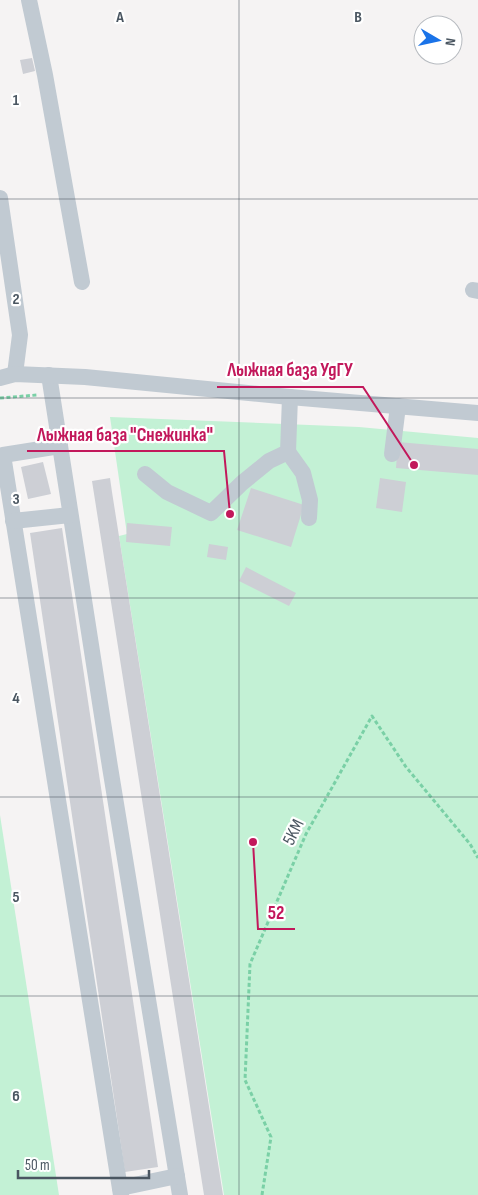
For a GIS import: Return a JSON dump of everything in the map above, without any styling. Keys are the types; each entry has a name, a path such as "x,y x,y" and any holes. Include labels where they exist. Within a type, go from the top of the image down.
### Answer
{"street":[{"path":"29,0 45,75 82,282"},
{"path":"0,198 20,335 7,376 49,375 85,377 290,397 478,412"},
{"path":"49,375 180,1195"},
{"path":"290,397 288,452 303,473 310,500 309,518"},
{"path":"392,454 398,406"},
{"path":"60,446 3,455 13,521 121,1191 177,1176"},
{"path":"145,474 167,492 210,513 269,461 288,452"},
{"path":"13,521 70,515"}],"path":[{"path":"0,398 52,394"},
{"name":"5KM","path":"262,1195 271,1137 245,1080 250,964 306,834 372,716 406,766 470,844 478,858"}],"green space":[{"path":"110,417 359,427 478,438 478,1195 224,1195 119,536 127,534"},
{"path":"0,815 59,1195 0,1195"}],"building":[{"path":"32,58 35,71 23,74 20,60"},
{"path":"398,442 478,449 478,475 396,468"},
{"path":"43,462 51,494 28,499 21,467"},
{"path":"110,478 223,1195 204,1195 92,481"},
{"path":"380,478 406,482 402,512 376,508"},
{"path":"251,488 304,505 291,547 237,530"},
{"path":"127,523 172,527 170,546 126,542"},
{"path":"62,528 158,1167 125,1172 30,533"},
{"path":"209,544 228,547 226,560 207,557"},
{"path":"246,567 296,593 289,606 239,581"}],"place":[{"name":"Лыжная база УдГУ","path":"414,465"},
{"name":"Лыжная база \"Снежинка\"","path":"230,514"},
{"name":"52","path":"253,842"}]}
